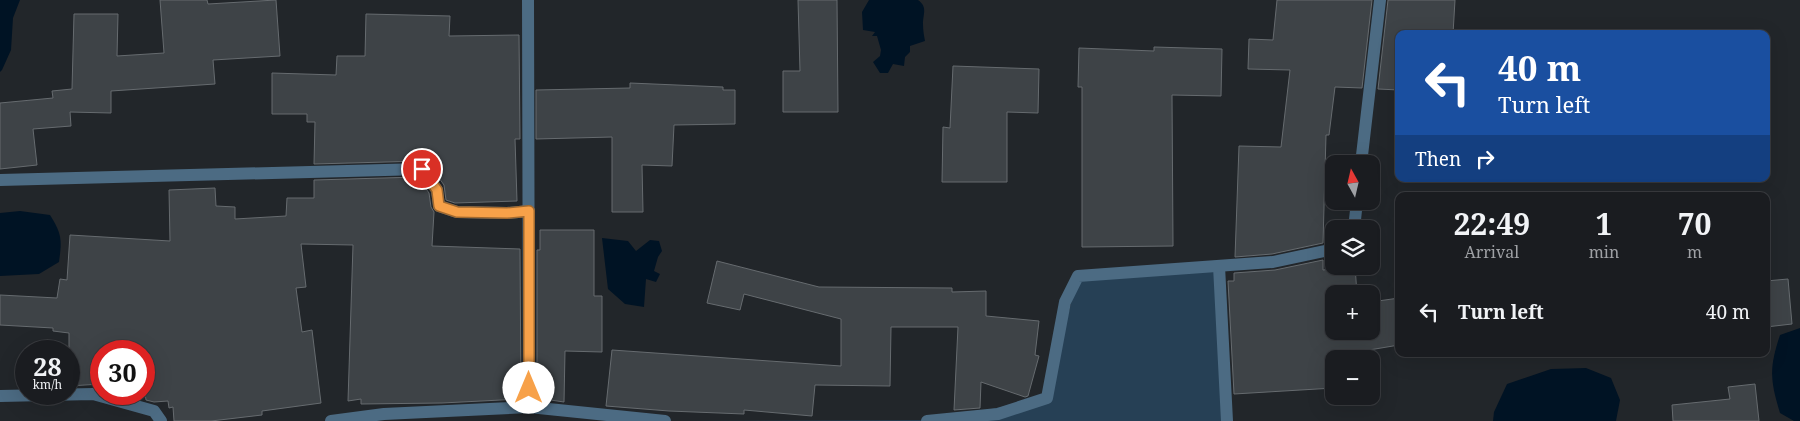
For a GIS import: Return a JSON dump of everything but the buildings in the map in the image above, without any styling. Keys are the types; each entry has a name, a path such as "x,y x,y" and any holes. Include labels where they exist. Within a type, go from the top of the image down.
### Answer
{"street":[{"path":"528,0 530,408"},
{"path":"1362,155 1380,0"},
{"path":"0,180 422,169 437,190 439,206 457,212 507,213 529,211"},
{"path":"932,421 998,414 1047,398 1065,302 1078,276 1273,262 1325,251"},
{"path":"1219,266 1227,421"},
{"path":"0,396 94,394 154,411 161,421"},
{"path":"331,421 384,414 530,408 666,421"}],"shaded area":[{"path":"0,0 20,0 13,18 11,50 0,72"},
{"path":"869,0 918,0 924,8 923,26 925,41 910,46 910,52 905,57 904,66 893,64 888,73 880,73 873,62 880,56 881,50 877,36 872,36 875,32 863,30 862,12"},
{"path":"20,211 50,215 60,237 59,262 39,274 0,276 0,213"},
{"path":"602,238 628,241 636,251 650,240 659,241 662,251 654,271 660,274 656,282 646,279 644,307 625,304 608,289"},
{"path":"1219,266 1227,421 678,421 935,420 1047,398 1078,276"},
{"path":"1800,328 1800,421 1794,421 1780,413 1774,392 1772,374 1774,356 1780,335"},
{"path":"1586,368 1611,378 1620,400 1616,421 1493,421 1494,412 1507,384 1551,369"}],"route":[{"path":"422,169 437,190 439,206 457,212 507,213 529,211 529,388"}]}
